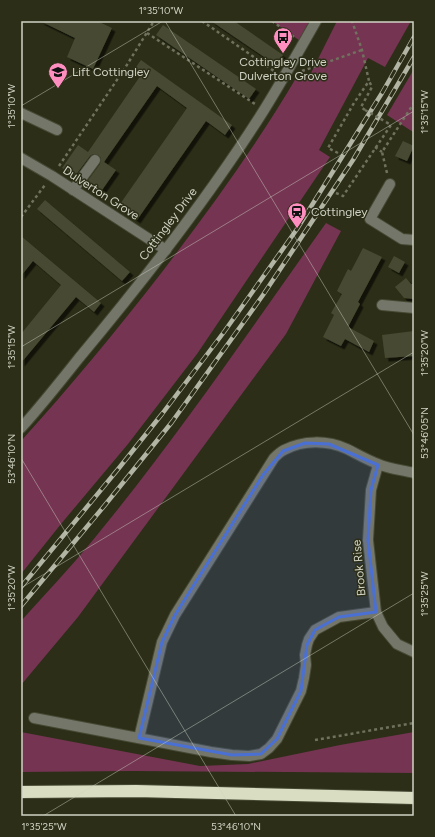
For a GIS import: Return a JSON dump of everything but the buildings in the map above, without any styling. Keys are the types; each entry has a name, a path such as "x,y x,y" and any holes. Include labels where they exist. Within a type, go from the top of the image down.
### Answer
{"highway":[{"path":"21,792 136,791 414,798"}],"street":[{"name":"Cottingley Drive","path":"22,425 117,313 166,250 227,166 264,110 316,21"},
{"path":"21,113 57,130"},
{"name":"Dulverton Grove","path":"21,158 52,176 166,250"},
{"path":"73,190 95,160"},
{"path":"390,184 370,219 402,240 414,240"},
{"path":"382,305 414,308"},
{"path":"139,738 162,642 174,616 274,458 283,450 297,445 314,442 345,448 378,464 414,473"},
{"name":"Brook Rise","path":"378,464 371,490 368,540 376,612 383,627 396,644 414,652"},
{"path":"34,718 210,752 249,756 261,754 269,748 276,739 301,691 306,664 305,655 307,645 315,630 339,617 376,612"}],"path":[{"path":"21,217 52,176 125,68 154,21"},
{"path":"202,21 284,77 362,50"},
{"path":"272,21 303,43"},
{"path":"336,194 343,196 391,125 361,107 372,87 352,21"},
{"path":"147,33 264,110"},
{"path":"338,153 328,148 354,103 369,81"},
{"path":"382,152 414,103"},
{"path":"375,147 382,152 390,184"},
{"path":"315,740 414,723"}],"highlighted area":[{"path":"305,443 329,444 378,465 371,490 368,540 376,612 339,617 315,630 307,645 301,691 277,739 261,754 232,755 139,738 162,642 175,615 263,475 283,451"}],"shaded area":[{"path":"272,21 316,21 303,43"},
{"path":"337,21 411,21 385,67 368,58 319,150 330,157 197,354 128,444 21,574 21,441 93,358 180,248 249,153 296,78 310,75"},
{"path":"414,69 414,131 413,132 387,115"},
{"path":"326,223 341,231 286,334 78,617 21,685 21,621 84,550 154,463"},
{"path":"21,732 200,766 248,764 340,745 414,732 414,773 133,771 21,772"}],"railway":[{"path":"21,587 162,414 224,332 297,229 382,93 414,37"},
{"path":"21,606 172,422 263,295 353,160 414,57"}],"place":[{"name":"Cottingley Drive Dulverton Grove","path":"283,54"},
{"name":"Lift Cottingley","path":"58,89"},
{"name":"Cottingley","path":"297,229"}]}
